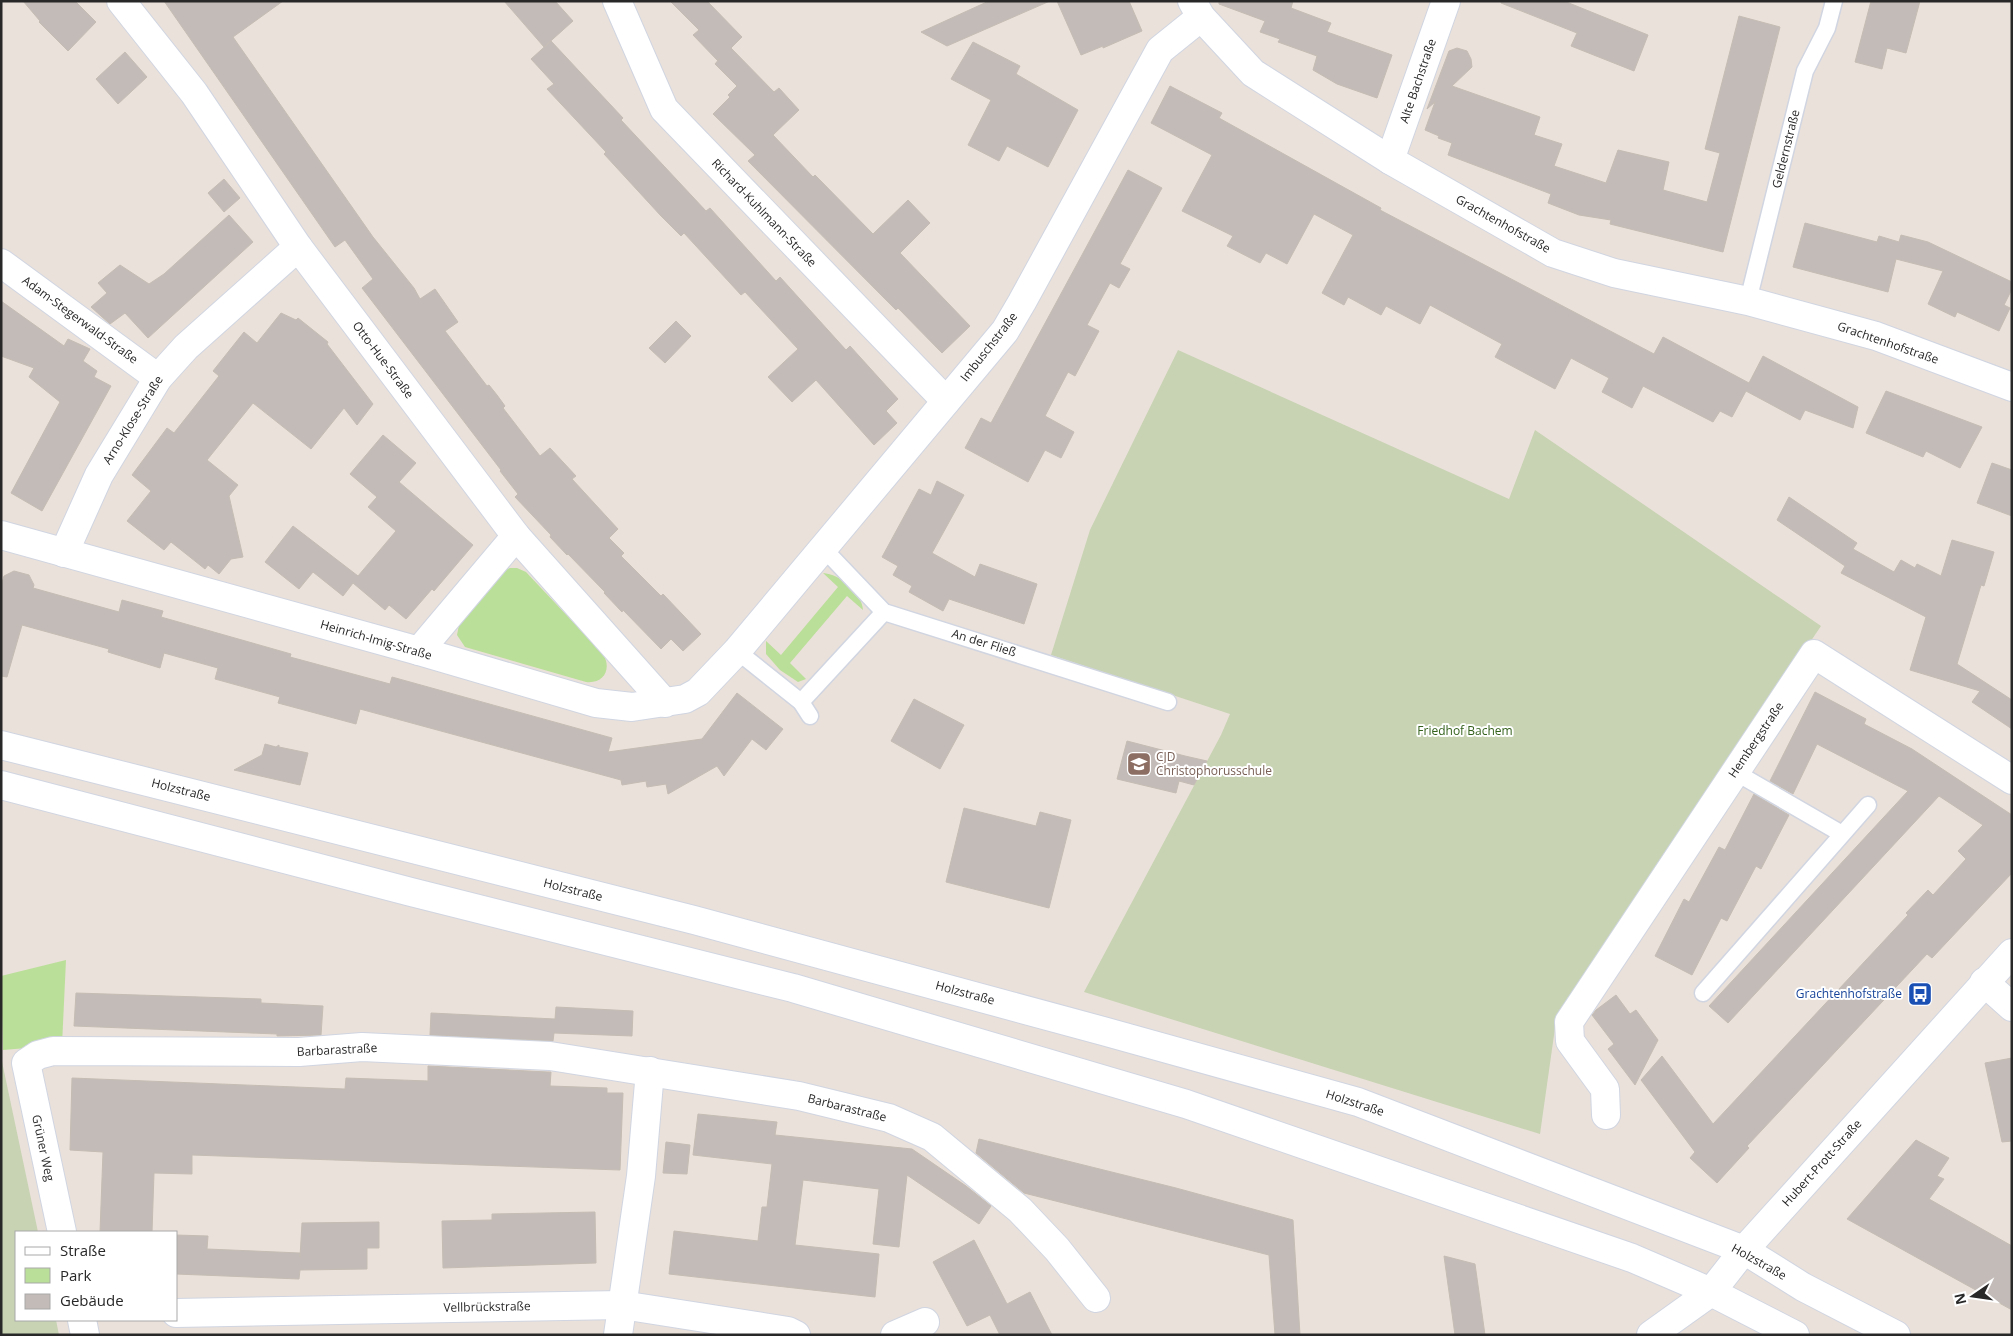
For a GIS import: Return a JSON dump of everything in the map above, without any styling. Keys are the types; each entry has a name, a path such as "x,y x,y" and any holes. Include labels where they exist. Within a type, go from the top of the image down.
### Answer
{"street":[{"name":"Otto-Hue-Straße","path":"121,1 194,93 298,247 516,536 665,703"},
{"name":"Richard-Kuhlmann-Straße","path":"617,1 664,109 946,401"},
{"name":"Alte Bachstraße","path":"1390,160 1446,1"},
{"name":"Imbuschstraße","path":"737,651 1005,331 1160,50 1196,9"},
{"name":"Grachtenhofstraße","path":"1196,9 1253,73 1390,160 1553,253 1614,274 1748,301 1876,336 2012,387"},
{"name":"Arno-Klose-Straße","path":"64,554 99,475 158,378 186,347 298,247"},
{"name":"Adam-Stegerwald-Straße","path":"1,263 158,378"},
{"name":"Heinrich-Imig-Straße","path":"1,536 419,651 596,703 632,707 665,703 685,698 698,692 737,651"},
{"path":"419,651 516,536"},
{"name":"Hembergstraße","path":"1606,1115 1605,1089 1570,1041 1569,1022 1814,654 2012,780"},
{"name":"Holzstraße","path":"1,745 703,923 1358,1102 1744,1250 1803,1287 1896,1335"},
{"path":"1,785 793,988 1167,1098 1632,1258 1710,1292 1795,1335"},
{"name":"Hubert-Prott-Straße","path":"1651,1335 1710,1292 1744,1250 2012,953"},
{"path":"1984,982 2012,1007"},
{"name":"Barbarastraße","path":"26,1062 38,1054 53,1051 299,1052 362,1047 550,1056 799,1096 889,1118 932,1137 1020,1210 1057,1249 1096,1298"},
{"name":"Grüner Weg","path":"26,1062 62,1231"},
{"path":"618,1335 641,1176 650,1071"},
{"name":"Vellbrückstraße","path":"178,1313 622,1305 788,1331 796,1335"},
{"path":"82,1321 85,1335"},
{"path":"895,1335 925,1322"}],"lane":[{"name":"Geldernstraße","path":"1748,301 1805,71 1826,28 1834,1"},
{"name":"An der Fließ","path":"823,548 884,612 1168,702"},
{"path":"801,702 884,612"},
{"path":"737,651 801,702 810,716"},
{"path":"1736,772 1842,834"},
{"path":"1703,993 1868,805"}],"green space":[{"name":"Friedhof Bachem","path":"1178,350 1509,499 1535,430 1821,626 1564,1005 1556,1021 1540,1134 1084,992 1221,735 1230,714 1051,655 1090,530"},
{"path":"517,568 526,572 603,654 607,665 602,678 598,681 586,682 465,647 457,635 459,625 503,571"},
{"path":"823,573 836,577 849,586 859,597 863,610 847,596 790,663 806,679 798,682 780,670 766,654 766,641 781,655 838,587"},
{"path":"66,960 62,1045 3,1050 1,976"},
{"path":"1,1057 38,1231 15,1231 15,1321 56,1321 59,1335 1,1335"}],"building":[{"path":"23,1 75,1 96,22 68,51 39,22"},
{"path":"164,1 283,1 233,37 373,237 414,288 420,299 435,289 458,322 445,331 487,386 489,385 497,395 505,406 503,408 540,456 550,448 576,476 572,479 618,529 609,538 624,553 621,556 661,596 663,594 701,634 683,651 671,639 661,649 567,555 515,497 518,494 501,470 362,288 373,279 345,240 335,247"},
{"path":"504,1 555,1 573,21 544,47"},
{"path":"670,1 707,1 742,37 731,48 774,92 779,88 799,110 773,135 813,177 815,175 873,234 908,200 930,223 900,253 970,326 942,353 898,308 896,310 748,161 755,155 713,114 730,97 728,95 737,86 715,64 718,61 693,35 699,30"},
{"path":"989,1 1050,1 947,46 921,32"},
{"path":"1057,1 1129,1 1142,31 1103,48 1103,46 1081,55"},
{"path":"1219,1 1293,1 1291,8 1331,23 1327,32 1392,55 1377,98 1337,84 1313,70 1317,56 1278,42 1280,39 1260,32 1265,21 1219,4"},
{"path":"1501,1 1564,1 1648,35 1634,71 1571,46 1577,33 1501,3"},
{"path":"1871,1 1920,1 1906,53 1887,48 1882,69 1855,62"},
{"path":"1739,16 1780,27 1723,252 1610,224 1611,220 1579,215 1548,203 1551,194 1448,155 1452,143 1438,138 1439,136 1425,130 1435,102 1427,109 1449,51 1457,48 1467,51 1472,67 1452,86 1540,117 1534,135 1562,144 1554,166 1606,183 1618,150 1669,162 1663,190 1707,202 1720,153 1705,149"},
{"path":"551,41 706,211 710,208 776,281 780,277 846,350 850,346 898,399 886,411 897,423 874,445 816,380 792,402 768,377 798,349 745,292 741,295 684,233 681,236 661,216 604,154 606,152 547,89 554,84 531,59"},
{"path":"973,42 1020,66 1016,74 1078,110 1048,167 1007,146 999,161 968,145 991,100 951,79"},
{"path":"125,52 147,77 118,104 96,79"},
{"path":"1170,86 1222,113 1219,118 1381,208 1380,210 1654,354 1663,337 1749,383 1763,356 1858,407 1853,428 1805,410 1800,420 1746,391 1732,417 1720,411 1713,422 1643,386 1632,408 1602,392 1609,378 1571,358 1555,389 1495,357 1502,344 1430,305 1420,324 1386,306 1381,315 1348,297 1344,305 1322,293 1353,235 1314,214 1287,264 1266,253 1260,263 1227,246 1233,236 1182,211 1212,155 1151,123"},
{"path":"1128,170 1162,188 1120,264 1130,269 1119,288 1110,283 1087,325 1099,331 1075,376 1068,372 1045,416 1074,432 1061,458 1045,450 1028,482 965,448 981,418 991,423"},
{"path":"224,179 240,198 224,212 208,193"},
{"path":"229,215 253,242 148,338 125,313 110,324 91,307 107,293 98,283 120,265 149,284 164,274"},
{"path":"1805,223 1877,242 1879,236 1899,242 1901,235 1928,242 2012,282 2012,289 2004,305 2010,308 1999,331 1957,312 1955,317 1928,304 1943,271 1896,259 1888,292 1793,267"},
{"path":"1,301 64,346 68,339 90,349 83,361 97,371 94,377 111,386 42,511 11,493 60,402 29,377 34,368 1,356"},
{"path":"281,313 296,320 298,318 328,342 327,344 373,404 357,425 344,408 311,449 253,403 207,460 238,485 229,496 243,557 231,559 219,574 208,565 205,569 171,542 164,550 127,521 151,491 132,475 167,428 174,433 219,376 213,371 244,332 257,343"},
{"path":"676,321 691,336 665,363 649,348"},
{"path":"1886,391 1982,427 1960,468 1926,451 1923,457 1866,433"},
{"path":"383,435 416,463 399,482 473,545 434,591 432,589 406,619 389,605 385,610 353,583 343,596 313,572 299,589 265,562 293,526 358,576 396,531 368,507 377,497 350,474"},
{"path":"1992,463 2012,470 2012,516 1977,503"},
{"path":"937,481 964,495 932,553 975,577 980,564 1037,584 1024,624 949,599 943,611 909,592 912,586 893,575 898,566 882,557 919,489 931,495"},
{"path":"1789,497 1857,543 1853,549 1894,572 1901,560 1915,568 1917,564 1941,576 1952,540 1994,552 1984,586 1981,585 1957,664 2012,700 2012,729 1972,702 1980,691 1910,670 1926,617 1841,573 1845,566 1777,520"},
{"path":"14,571 29,575 34,585 33,588 119,612 122,600 163,611 161,617 291,654 290,657 390,684 392,677 612,738 608,752 702,739 737,693 783,729 766,750 752,739 724,776 717,766 668,794 666,784 647,787 646,781 622,785 621,780 360,709 356,724 278,703 280,697 215,679 218,668 164,653 160,668 108,652 109,649 22,625 7,677 1,676 1,586 4,576"},
{"path":"1815,692 1866,719 1864,724 1912,749 2012,815 2012,873 1932,958 1927,954 1747,1146 1749,1148 1717,1183 1690,1158 1695,1152 1641,1080 1662,1056 1713,1124 1908,915 1906,913 1928,890 1933,895 1966,859 1958,851 1983,825 1939,796 1728,1023 1709,1006 1908,791 1817,744 1793,794 1770,781"},
{"path":"914,699 964,725 940,769 891,741"},
{"path":"1127,741 1207,761 1194,785 1179,781 1176,793 1117,779"},
{"path":"265,744 276,747 279,745 279,747 308,753 300,785 234,770 262,755"},
{"path":"1754,794 1789,815 1761,869 1756,866 1727,921 1721,918 1692,975 1655,956 1684,899 1689,902 1719,847 1725,850"},
{"path":"964,808 1036,826 1040,812 1071,820 1049,908 946,882"},
{"path":"76,993 261,999 261,1003 323,1006 321,1035 277,1036 277,1034 74,1026"},
{"path":"1616,995 1630,1014 1636,1010 1658,1040 1635,1085 1608,1049 1614,1044 1592,1015"},
{"path":"556,1007 633,1011 632,1036 554,1033 553,1041 430,1035 431,1013 555,1019"},
{"path":"2012,1058 2012,1141 2002,1142 1985,1063"},
{"path":"428,1066 551,1072 550,1086 607,1088 607,1093 623,1093 620,1170 192,1155 192,1174 154,1173 152,1231 100,1231 103,1152 70,1150 72,1078 345,1089 346,1078 428,1081"},
{"path":"698,1114 777,1122 775,1135 912,1149 966,1186 991,1206 979,1224 907,1175 899,1247 873,1244 879,1189 803,1180 795,1245 879,1254 875,1297 669,1274 674,1231 758,1241 762,1207 767,1207 772,1164 693,1155"},
{"path":"979,1139 1176,1188 1293,1220 1300,1335 1275,1335 1269,1255 1024,1193 976,1153"},
{"path":"1916,1140 1949,1158 1937,1176 1944,1179 1929,1199 2012,1246 2012,1310 1847,1219"},
{"path":"666,1142 690,1145 687,1174 663,1173"},
{"path":"595,1212 596,1263 443,1268 442,1221 492,1220 492,1214"},
{"path":"379,1222 379,1248 367,1248 367,1269 300,1270 299,1279 178,1274 178,1235 208,1236 207,1249 300,1253 300,1257 302,1223"},
{"path":"974,1240 1007,1304 1030,1292 1052,1335 1000,1335 990,1315 967,1326 933,1262"},
{"path":"1444,1256 1475,1264 1485,1335 1455,1335"}],"place":[{"name":"CJD Christophorusschule","path":"1139,764"},
{"name":"Grachtenhofstraße","path":"1920,994"}]}
